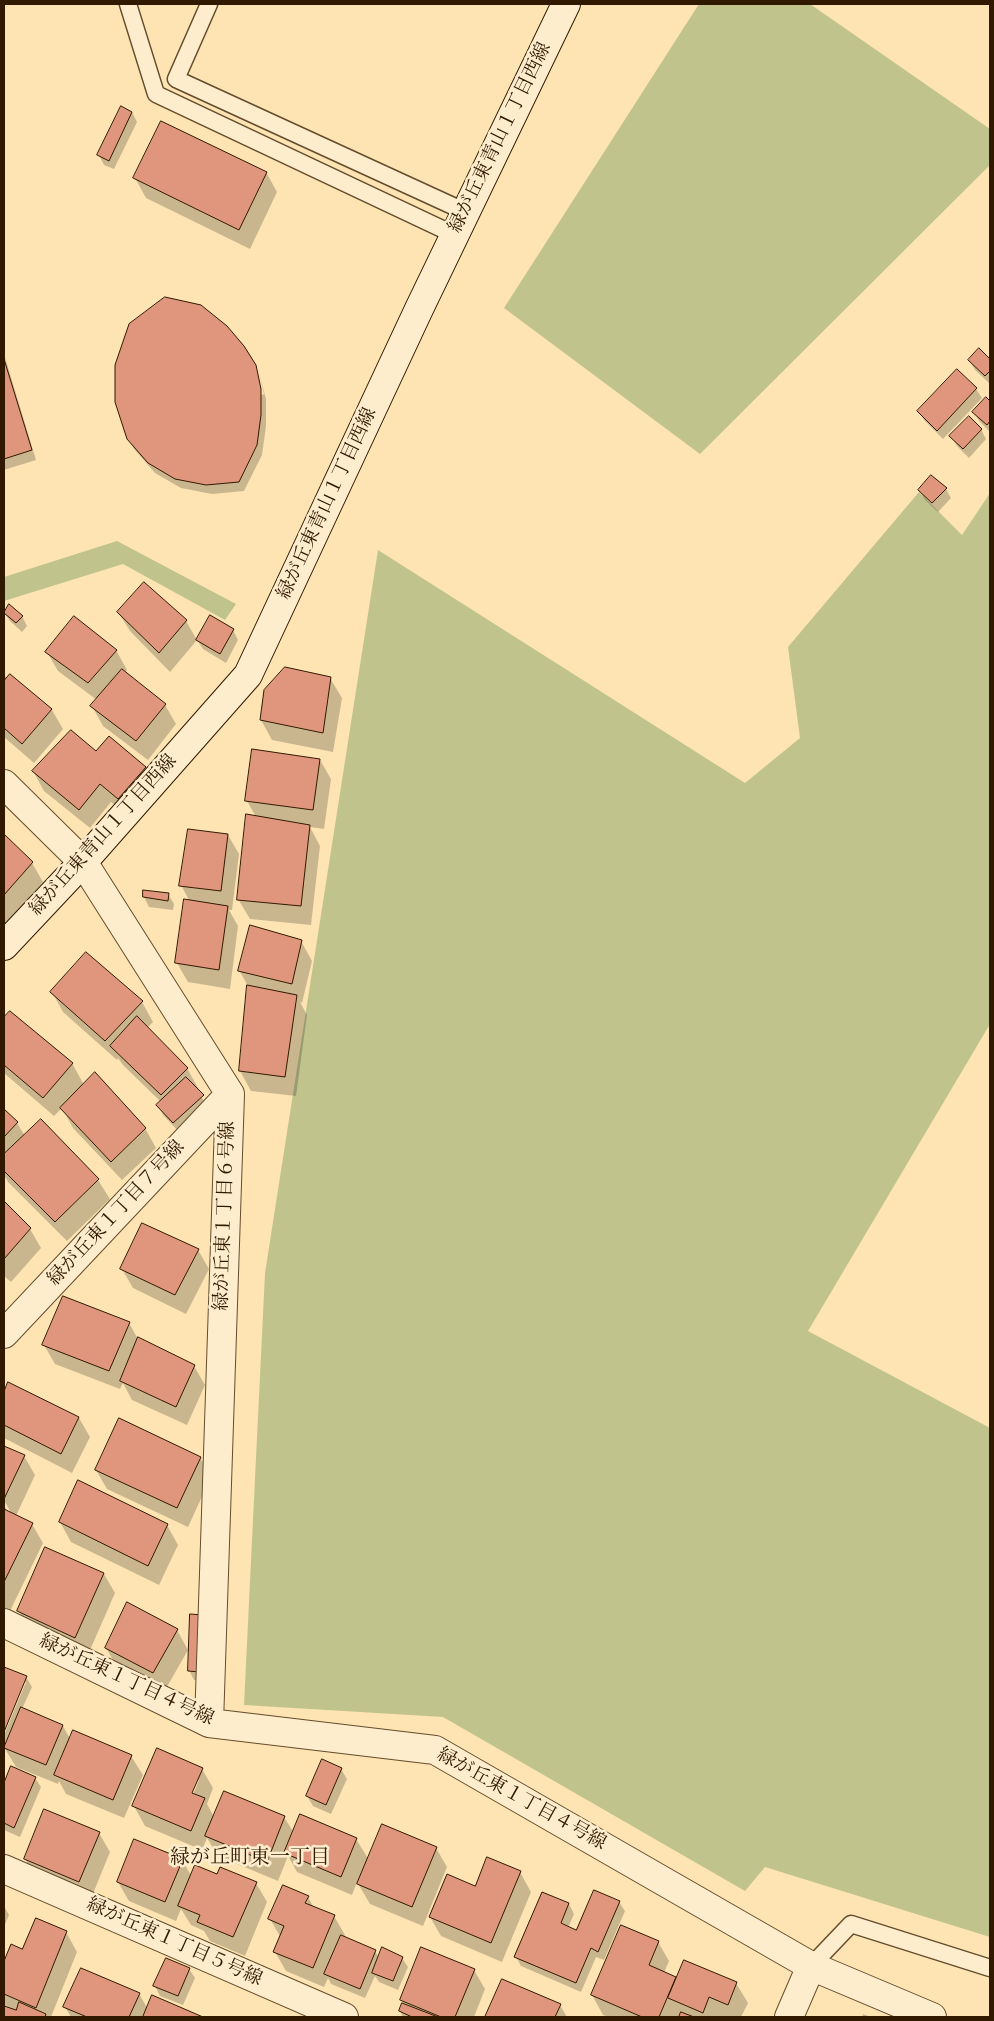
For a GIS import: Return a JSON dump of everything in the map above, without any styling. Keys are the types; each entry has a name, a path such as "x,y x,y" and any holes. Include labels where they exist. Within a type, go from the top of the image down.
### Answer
{"street":[{"name":"緑が丘東青山１丁目西線","path":"4,946 82,862 248,675 460,224 566,4"},
{"name":"緑が丘東１丁目６号線","path":"4,784 82,862 230,1094 209,1723"},
{"name":"緑が丘東１丁目７号線","path":"4,1334 230,1094"},
{"name":"緑が丘東１丁目４号線","path":"4,1623 209,1723 435,1750 812,1966 932,2017"},
{"name":"緑が丘東１丁目５号線","path":"4,1869 344,2017"},
{"path":"789,2017 812,1966"}],"lane":[{"path":"128,4 156,94 460,224"},
{"path":"209,4 176,80 460,224"},
{"path":"812,1966 852,1924 990,1968"}],"green space":[{"path":"699,4 810,4 990,129 990,165 700,454 504,308"},
{"path":"919,492 962,535 990,493 990,1024 808,1331 990,1428 990,1937 765,1867 745,1891 443,1717 244,1705 265,1273 378,550 745,783 800,738 788,647"},
{"path":"117,541 236,604 225,620 123,564 4,601 4,577"}],"building":[{"path":"121,106 132,112 109,161 97,155"},
{"path":"161,121 267,172 239,230 133,178"},
{"path":"165,297 201,305 227,326 244,346 256,365 261,389 261,415 257,445 239,482 206,485 175,479 148,463 127,439 115,402 115,365 129,324"},
{"path":"979,348 990,359 990,371 985,376 968,360"},
{"path":"4,359 32,450 4,459"},
{"path":"957,369 977,388 937,431 917,411"},
{"path":"986,397 990,401 990,421 987,425 972,412"},
{"path":"969,416 982,429 963,449 949,436"},
{"path":"931,475 947,488 932,503 918,490"},
{"path":"144,582 187,620 159,653 117,612"},
{"path":"9,604 23,616 16,623 4,613"},
{"path":"210,615 234,629 220,654 196,640"},
{"path":"74,616 117,650 88,683 45,652"},
{"path":"285,667 331,677 323,733 260,720 264,690"},
{"path":"122,669 166,704 136,741 90,706"},
{"path":"10,674 52,709 22,744 4,728 4,681"},
{"path":"71,730 96,751 109,736 146,767 118,799 100,784 79,810 32,771"},
{"path":"252,749 320,759 313,810 245,801"},
{"path":"246,814 310,825 301,906 237,900"},
{"path":"188,829 228,834 221,891 179,886"},
{"path":"4,834 33,862 4,895"},
{"path":"143,890 169,893 168,901 143,897"},
{"path":"184,899 228,906 219,970 175,963"},
{"path":"250,925 302,940 292,984 238,971"},
{"path":"86,952 143,1001 105,1041 50,992"},
{"path":"247,985 297,995 285,1077 239,1071"},
{"path":"10,1011 73,1063 43,1098 4,1065 4,1017"},
{"path":"137,1016 188,1068 161,1095 110,1046"},
{"path":"95,1072 146,1128 111,1162 60,1108"},
{"path":"186,1077 204,1095 173,1123 156,1105"},
{"path":"4,1109 18,1122 4,1137"},
{"path":"41,1119 99,1179 55,1222 4,1171 4,1154"},
{"path":"4,1201 31,1228 4,1259"},
{"path":"142,1223 199,1249 175,1295 120,1269"},
{"path":"63,1296 130,1322 109,1371 42,1345"},
{"path":"138,1337 195,1365 176,1407 120,1381"},
{"path":"8,1382 79,1417 61,1454 4,1425 4,1392"},
{"path":"119,1418 201,1457 177,1508 95,1470"},
{"path":"4,1446 25,1455 4,1499"},
{"path":"78,1480 168,1524 148,1566 59,1522"},
{"path":"4,1509 33,1523 4,1582"},
{"path":"45,1547 104,1573 75,1638 17,1611"},
{"path":"127,1602 178,1629 153,1673 105,1648"},
{"path":"190,1614 203,1615 200,1672 188,1671"},
{"path":"4,1667 27,1676 4,1732"},
{"path":"21,1707 63,1725 46,1765 4,1748"},
{"path":"73,1730 132,1755 113,1800 54,1775"},
{"path":"157,1748 203,1768 192,1793 205,1798 191,1831 132,1806"},
{"path":"322,1759 342,1768 326,1805 306,1796"},
{"path":"11,1766 36,1777 14,1828 4,1823 4,1783"},
{"path":"224,1791 285,1816 267,1862 205,1836"},
{"path":"44,1809 100,1832 79,1882 24,1859"},
{"path":"300,1814 357,1838 341,1877 284,1853"},
{"path":"382,1824 437,1847 412,1907 357,1884"},
{"path":"134,1839 183,1859 165,1902 117,1882"},
{"path":"487,1857 521,1871 491,1943 429,1917 447,1874 475,1886"},
{"path":"195,1865 217,1874 220,1867 257,1882 233,1937 197,1922 200,1915 178,1906"},
{"path":"283,1885 309,1896 305,1903 335,1915 313,1968 273,1952 284,1926 268,1919"},
{"path":"594,1890 620,1901 598,1952 591,1948 576,1983 514,1957 542,1892 569,1903 561,1923 576,1930"},
{"path":"36,1918 67,1931 36,2008 4,1994 4,1961 11,1944 22,1949"},
{"path":"621,1925 659,1941 649,1965 676,1977 659,2017 642,2017 591,1995"},
{"path":"341,1935 376,1950 360,1989 324,1974"},
{"path":"382,1947 403,1957 393,1981 372,1973"},
{"path":"421,1947 475,1969 455,2017 441,2017 400,2000"},
{"path":"166,1958 190,1968 178,1996 153,1986"},
{"path":"684,1960 737,1982 728,2005 709,1997 703,2013 668,1998"},
{"path":"81,1968 140,1993 129,2017 87,2017 63,2007"},
{"path":"502,1979 561,2004 555,2017 485,2017"},
{"path":"152,1995 203,2017 143,2017"},
{"path":"19,2002 46,2014 45,2017 4,2017 4,2006 16,2010"},
{"path":"402,2003 438,2017 412,2017 399,2011"},
{"path":"681,2012 694,2017 679,2017"}],"district":[{"name":"緑が丘町東一丁目","path":"250,1859"}]}
